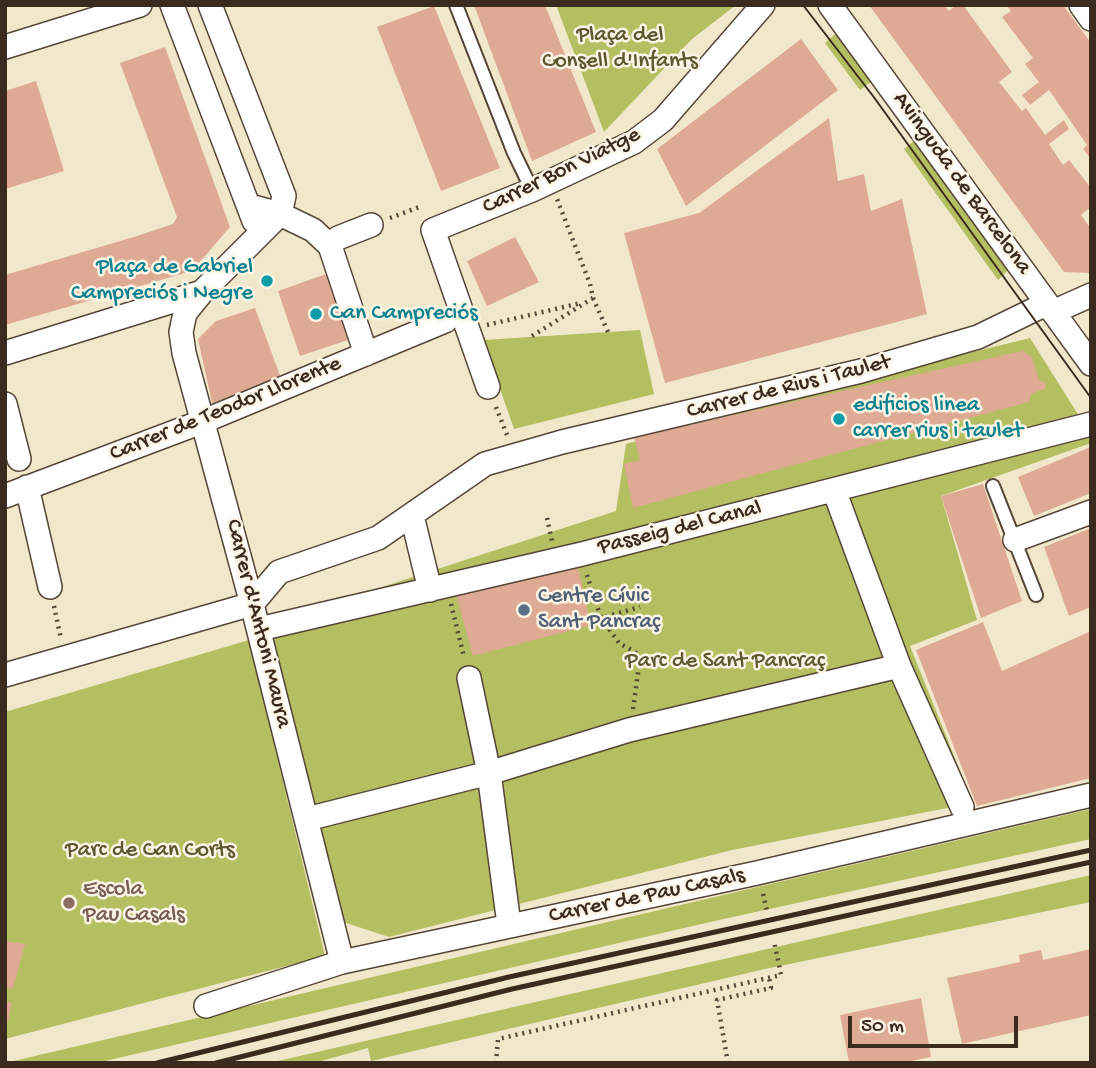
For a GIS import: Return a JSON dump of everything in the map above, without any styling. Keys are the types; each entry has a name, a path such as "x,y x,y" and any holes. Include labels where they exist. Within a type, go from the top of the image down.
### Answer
{"street":[{"path":"5,47 140,5"},
{"path":"172,5 250,206 255,225 252,239"},
{"path":"5,353 202,292 252,239 280,214 284,195 281,183 210,5"},
{"name":"Carrer Bon Viatge","path":"455,325 433,230 532,190 635,142 663,120 763,5"},
{"name":"Avinguda de Barcelona","path":"830,5 1091,364"},
{"path":"1081,5 1091,19"},
{"path":"250,206 280,214 313,230 330,246 366,354"},
{"path":"338,238 371,225"},
{"name":"Carrer d'Antoni Maura","path":"202,292 185,313 181,332 184,353 252,604 342,962"},
{"name":"Carrer de Rius i Taulet","path":"252,604 279,572 378,538 485,464 862,371 978,337 1049,308 1091,295"},
{"path":"455,325 488,387"},
{"name":"Carrer de Teodor Llorente","path":"5,496 204,421 366,354 455,325"},
{"path":"5,404 19,459"},
{"name":"Passeig del Canal","path":"268,627 582,554 1091,424"},
{"path":"27,487 50,587"},
{"path":"834,490 899,666 962,807"},
{"path":"1015,540 1091,512"},
{"path":"414,524 438,588"},
{"path":"5,675 252,604"},
{"path":"307,819 489,773 629,730 899,666"},
{"path":"469,678 489,773 508,917"},
{"name":"Carrer de Pau Casals","path":"206,1006 342,962 757,873 1091,795"}],"lane":[{"path":"456,5 514,153 532,190"},
{"path":"993,486 1036,595"}],"path":[{"path":"556,198 608,332"},
{"path":"371,225 422,206"},
{"path":"533,335 593,298"},
{"path":"455,325 586,302"},
{"path":"488,387 508,436"},
{"path":"547,517 553,544"},
{"path":"582,554 601,618 619,643 635,652 639,666 629,730"},
{"path":"50,587 62,643"},
{"path":"438,588 469,678"},
{"path":"601,618 640,607"},
{"path":"496,1063 498,1039 781,975 774,941"},
{"path":"728,1063 717,1000 771,989 769,978"}],"green space":[{"name":"Plaça del Consell d'Infants","path":"556,5 736,5 692,39 604,132"},
{"path":"836,33 872,81 860,90 825,43"},
{"path":"915,140 1008,270 998,280 904,149"},
{"path":"640,330 654,394 514,429 483,340"},
{"name":"Parc de Sant Pancraç","path":"1030,338 1091,435 1091,443 941,496 977,620 910,646 973,803 732,850 389,937 337,920 265,625 616,511 626,444 823,389"},
{"name":"Parc de Can Corts","path":"249,640 325,956 5,1039 5,712"},
{"path":"1091,809 1091,839 719,920 96,1063 5,1063"},
{"path":"1091,875 1091,902 765,969 371,1061 368,1048 314,1063 269,1063"}],"building":[{"path":"474,5 545,5 596,132 532,161"},
{"path":"869,5 944,5 949,11 956,5 963,5 1012,72 999,82 1022,111 1026,108 1045,135 1064,120 1069,129 1049,144 1063,165 1069,160 1091,188 1091,207 1081,215 1091,229 1091,273 1064,272"},
{"path":"1006,5 1063,5 1091,43 1091,159 1083,149 1087,145 1049,90 1030,105 1022,95 1039,82 1025,64 1033,58 1002,17 1011,11"},
{"path":"434,6 500,168 441,191 377,27"},
{"path":"801,39 838,90 686,206 657,149"},
{"path":"165,47 230,227 192,271 5,325 5,275 173,224 177,217 120,63"},
{"path":"36,81 64,171 5,189 5,91"},
{"path":"829,118 838,181 864,174 871,211 902,199 927,314 665,383 624,233 699,213"},
{"path":"515,237 539,282 487,306 467,261"},
{"name":"Can Campreciós","path":"332,272 354,338 300,356 278,291"},
{"path":"255,308 281,378 213,407 198,339 216,321"},
{"name":"edificios linea carrer rius i taulet","path":"1023,351 1032,357 1039,380 1046,383 1045,389 1031,394 1029,402 633,508 624,464 640,460 634,437"},
{"path":"1091,447 1091,493 1034,516 1018,477"},
{"path":"983,484 1022,601 981,618 941,496"},
{"path":"1091,528 1091,607 1069,616 1044,547"},
{"name":"Centre Cívic Sant Pancraç","path":"577,563 591,625 473,656 456,595"},
{"path":"983,622 1002,671 1091,631 1091,778 977,806 916,650"},
{"path":"5,941 25,944 13,989 5,987"},
{"path":"1091,949 1091,1015 962,1044 947,978 1020,962 1019,955 1041,950 1043,960"},
{"path":"921,998 931,1057 902,1063 849,1063 840,1015"},
{"path":"5,1001 12,1003 6,1029 5,1028"}],"tram line":[{"path":"803,5 873,96 1091,398"}],"railway":[{"path":"157,1063 509,977 1091,850"},
{"path":"216,1063 512,989 1091,862"}],"place":[{"name":"Plaça de Gabriel Campreciós i Negre","path":"267,281"},
{"name":"Can Campreciós","path":"316,314"},
{"name":"edificios linea carrer rius i taulet","path":"839,419"},
{"name":"Centre Cívic Sant Pancraç","path":"524,610"},
{"name":"Escola Pau Casals","path":"69,903"}]}
